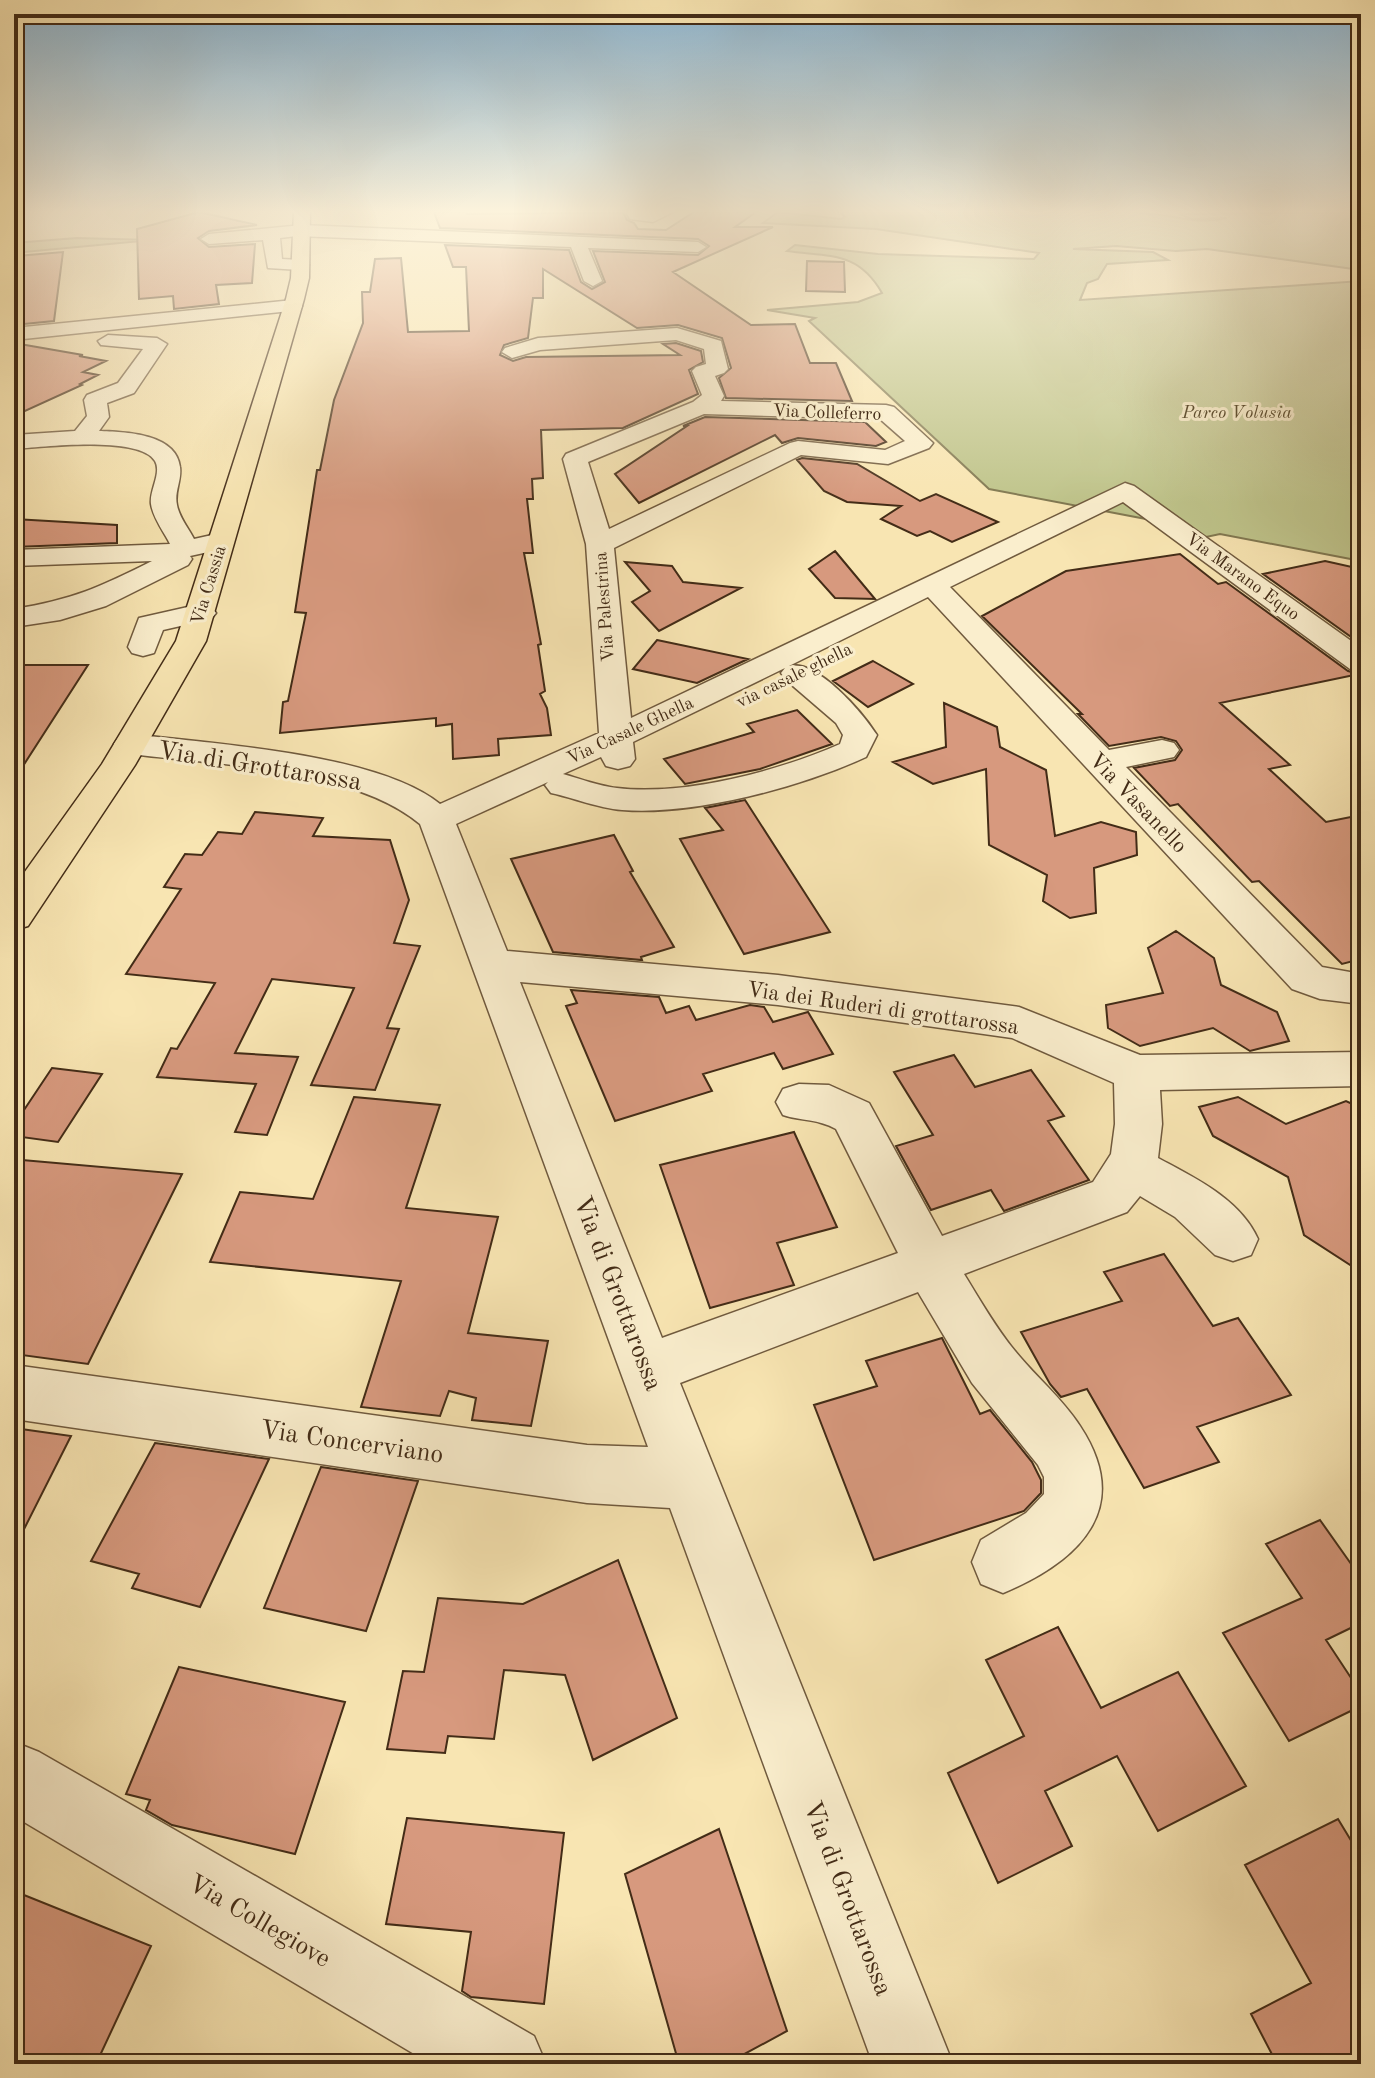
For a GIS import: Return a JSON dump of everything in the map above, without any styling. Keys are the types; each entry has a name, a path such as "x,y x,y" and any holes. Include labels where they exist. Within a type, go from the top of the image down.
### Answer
{"main road":[{"name":"Via Cassia","path":"14,916 131,744 185,653 201,613 198,551 292,309"}],"street":[{"path":"14,334 248,309"},
{"path":"512,352 538,344 677,334 714,345 717,369 703,371 713,396 701,407"},
{"path":"14,341 84,340 157,344 126,388 95,400 98,417 81,439"},
{"name":"Via Colleferro","path":"575,459 701,407 886,412 921,443 888,457 798,448 600,544"},
{"path":"14,442 81,439 140,444 162,454 167,460 168,471 164,508 198,551"},
{"name":"Via Palestrina","path":"575,459 600,544 616,748"},
{"name":"via casale ghella","path":"440,831 563,785 616,748 797,673 940,593 1133,497"},
{"name":"Via Marano Equo","path":"1133,497 1361,662"},
{"path":"14,558 198,551"},
{"path":"14,618 60,611 157,578 198,551"},
{"name":"Via Casale Ghella","path":"440,831 940,593"},
{"name":"Via Vasanello","path":"940,593 1307,978 1320,984 1361,989"},
{"path":"143,647 150,624 201,613"},
{"path":"563,785 619,799 652,800 739,786 836,760 854,750 860,735 849,717 797,673"},
{"name":"Via di Grottarossa","path":"131,744 346,776 401,795 430,811 493,965 913,2064"},
{"path":"1101,762 1162,750"},
{"name":"Via dei Ruderi di grottarossa","path":"493,965 778,990 1019,1023 1137,1073 1361,1069"},
{"path":"648,1369 1110,1197 1126,1180 1136,1158 1137,1073"},
{"path":"799,1102 829,1103 853,1116 930,1264 990,1364 1049,1431 1068,1458 1075,1490 1067,1517 1040,1539 1003,1562"},
{"path":"1132,1167 1193,1202 1233,1239"},
{"name":"Via Concerviano","path":"14,1392 587,1474 691,1479"},
{"name":"Via Collegiove","path":"14,1777 506,2064"}],"green space":[{"name":"Parco Volusia","path":"1361,309 1361,561 1220,534 1192,540 1172,524 989,489 809,321 815,318 767,310"}],"building":[{"path":"15,309 56,309 54,321 14,325"},
{"path":"363,309 406,309 408,332 469,331 468,309 532,309 528,338 504,345 500,355 513,361 526,357 680,355 663,344 676,343 701,351 703,362 689,370 698,394 623,428 541,430 543,478 532,479 533,499 527,499 533,553 524,553 541,644 538,645 545,691 540,694 547,708 551,735 498,739 499,755 453,759 452,724 436,726 436,718 280,733 283,702 288,701 306,613 295,612 317,470 320,470 334,400 363,323"},
{"path":"607,309 727,309 751,325 795,324 810,363 836,363 852,401 726,398 719,378 731,368 722,338 678,325 637,328"},
{"path":"14,343 106,361 83,372 98,375 82,385 14,416"},
{"path":"705,417 865,422 886,442 876,446 798,438 782,443 775,435 639,503 615,474 687,426 683,426"},
{"path":"797,460 857,464 920,501 936,494 998,522 952,542 930,531 917,536 881,519 901,506 847,502 824,491"},
{"path":"14,519 117,525 117,543 14,547"},
{"path":"835,551 875,599 835,598 809,569"},
{"path":"1180,554 1218,584 1226,582 1348,671 1359,674 1220,703 1290,765 1269,769 1326,822 1361,815 1361,959 1342,964 1259,881 1252,882 1178,804 1170,806 1134,768 1175,760 1182,750 1176,741 1161,737 1109,746 1078,714 1082,714 982,616 1066,571"},
{"path":"1325,561 1361,569 1361,644 1263,574"},
{"path":"625,562 672,566 683,582 741,588 659,631 632,602 650,591"},
{"path":"657,640 748,659 697,683 633,669"},
{"path":"873,661 913,684 868,707 833,681"},
{"path":"14,665 88,665 14,780"},
{"path":"944,703 997,727 1000,747 1046,770 1055,836 1101,822 1136,832 1137,855 1094,868 1096,913 1070,918 1043,901 1047,875 989,845 986,769 933,784 893,762 946,747"},
{"path":"797,710 832,744 760,769 685,784 664,759 754,732 747,724"},
{"path":"745,800 830,932 744,954 680,839 723,830 705,808"},
{"path":"255,812 323,818 313,836 390,840 409,900 394,943 420,946 387,1028 399,1029 375,1090 311,1085 354,988 272,979 235,1053 298,1057 267,1135 235,1132 256,1084 157,1077 171,1048 177,1049 215,983 126,974 181,889 164,887 185,854 202,855 218,832 242,834"},
{"path":"614,835 633,871 630,872 674,947 641,957 642,960 553,952 511,859"},
{"path":"1176,931 1214,958 1221,985 1277,1012 1289,1041 1250,1051 1213,1028 1140,1046 1108,1028 1106,1005 1163,993 1148,948"},
{"path":"571,990 659,997 666,1013 689,1006 696,1020 750,1005 764,1007 773,1022 808,1012 833,1054 783,1069 774,1053 703,1074 712,1091 615,1121 566,1006 577,1003"},
{"path":"954,1055 975,1087 1031,1070 1064,1116 1048,1121 1089,1180 1004,1211 991,1190 931,1210 896,1146 933,1135 894,1072"},
{"path":"52,1068 102,1074 58,1142 14,1136 14,1125"},
{"path":"354,1097 440,1105 406,1208 498,1217 468,1333 548,1341 531,1426 472,1420 476,1398 449,1391 440,1416 361,1407 401,1281 210,1262 240,1192 313,1199"},
{"path":"1238,1097 1286,1124 1346,1101 1361,1108 1361,1272 1304,1235 1288,1177 1213,1136 1199,1107"},
{"path":"794,1132 837,1227 777,1243 794,1285 710,1308 660,1165"},
{"path":"22,1160 182,1174 88,1364 14,1354 14,1173"},
{"path":"1164,1254 1213,1326 1238,1318 1291,1395 1197,1427 1219,1462 1144,1488 1087,1389 1061,1397 1050,1384 1021,1332 1122,1301 1104,1272"},
{"path":"942,1338 980,1414 990,1410 1032,1462 1041,1480 1041,1493 1024,1511 874,1560 814,1405 877,1386 866,1361"},
{"path":"14,1428 71,1436 14,1549"},
{"path":"155,1443 269,1459 200,1607 132,1588 139,1574 91,1561"},
{"path":"321,1467 418,1481 366,1631 264,1608"},
{"path":"1320,1520 1361,1578 1361,1623 1326,1640 1361,1693 1361,1706 1289,1741 1223,1633 1302,1598 1266,1544"},
{"path":"618,1560 677,1718 593,1760 565,1675 504,1670 494,1739 448,1736 445,1753 387,1749 403,1671 424,1672 438,1598 523,1604"},
{"path":"1058,1627 1101,1708 1178,1672 1246,1786 1158,1831 1117,1756 1045,1791 1072,1846 998,1883 948,1773 1024,1736 986,1660"},
{"path":"179,1667 345,1702 295,1854 172,1825 146,1810 150,1800 126,1794"},
{"path":"407,1818 564,1833 544,2004 471,1997 462,1991 471,1932 386,1924"},
{"path":"1338,1819 1361,1857 1361,2064 1277,2064 1251,2014 1311,1983 1245,1865"},
{"path":"719,1829 787,2031 726,2064 679,2064 625,1874"},
{"path":"14,1891 151,1946 96,2064 14,2064"}]}
